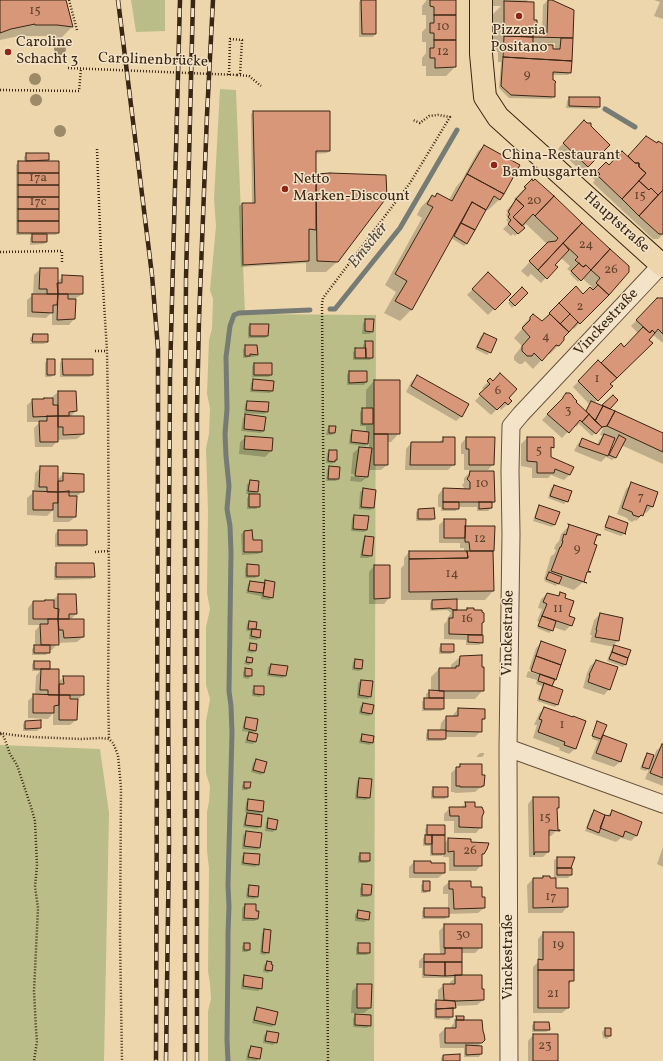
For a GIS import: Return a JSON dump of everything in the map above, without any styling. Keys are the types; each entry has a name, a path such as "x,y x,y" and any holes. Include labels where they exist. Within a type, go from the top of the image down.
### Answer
{"main road":[{"name":"Hauptstraße","path":"481,0 481,54 485,97 498,117 663,264"}],"street":[{"name":"Vinckestraße","path":"509,1061 508,748 511,426 663,264"},
{"path":"508,748 663,804"}],"path":[{"path":"69,0 77,30"},
{"path":"229,75 230,39 242,40 239,75 249,76 261,86"},
{"name":"Carolinenbrücke","path":"68,68 239,75"},
{"path":"0,90 79,91 81,69"},
{"path":"328,1061 322,304 323,298 410,183 450,117 438,115 430,116 420,123 413,120"},
{"path":"97,149 101,255 104,281 107,351 109,739"},
{"path":"0,252 62,251 62,263"},
{"path":"95,351 107,351"},
{"path":"95,552 109,551"},
{"path":"34,1061 37,1041 34,991 38,908 35,886 37,866 35,821 17,765 10,754 4,737 0,733 33,737 109,739 113,743 118,755 121,788 120,938 122,1061"}],"green space":[{"path":"131,0 165,0 165,31 136,32"},
{"path":"220,89 236,90 245,314 376,315 374,1061 208,1061 208,1011 211,999 208,971 209,868 207,851 207,812 210,786 206,773 206,721 210,699 206,685 206,627 210,609 207,593 208,512 206,448 209,434 210,408 207,394 209,340 212,329 213,299 210,290 216,226 214,199"},
{"path":"0,745 100,749 109,813 104,1061 0,1061"}],"building":[{"path":"0,0 66,0 73,27 35,24 0,33"},
{"path":"361,0 376,0 376,34 362,34"},
{"path":"430,0 456,0 456,15 434,15 434,7 430,6"},
{"path":"548,0 552,0 574,10 573,38 533,37 533,31 542,31 547,33"},
{"path":"504,1 534,2 534,20 537,20 537,28 533,28 533,37 504,36"},
{"path":"434,15 456,15 456,40 434,40 434,33 430,33 430,23 434,23"},
{"path":"504,36 533,37 533,44 553,45 553,49 560,49 561,38 573,38 572,61 503,57"},
{"path":"434,40 456,40 456,67 435,68 435,58 430,58 430,48 434,48"},
{"path":"503,57 572,61 571,73 553,72 553,80 556,82 555,97 511,95 501,86"},
{"path":"569,97 600,97 600,107 569,106"},
{"name":"Netto Marken-Discount","path":"253,111 330,111 330,151 316,151 316,230 309,229 309,261 243,265 242,203 255,203"},
{"path":"584,120 587,123 591,123 591,126 610,145 588,167 563,143"},
{"path":"646,136 657,143 658,141 663,144 663,190 658,195 651,188 649,190 639,181 646,173 639,167 639,163 635,163 628,156"},
{"path":"484,145 520,165 504,194 467,174"},
{"path":"622,151 635,163 639,163 639,167 646,173 622,199 598,176 600,174 597,171 606,162 609,165"},
{"path":"26,153 49,153 49,160 26,161"},
{"path":"18,161 59,161 59,173 18,173"},
{"path":"18,173 59,173 59,185 18,185"},
{"path":"316,174 386,175 387,197 338,262 317,261"},
{"path":"467,174 504,194 500,200 494,196 486,210 472,202 412,310 395,301 407,281 395,274 433,207 427,204 432,195 435,197 437,193 452,201"},
{"path":"532,179 533,181 535,179 554,196 535,216 533,214 522,226 513,217 524,206 516,199 526,188 524,187"},
{"path":"639,181 649,190 651,188 658,195 639,216 622,199"},
{"path":"18,185 59,185 59,197 18,197"},
{"path":"663,190 663,234 659,234 639,216"},
{"path":"554,196 582,223 538,270 529,261 548,242 556,241 558,238 535,216"},
{"path":"18,197 59,197 59,209 18,209"},
{"path":"516,199 524,206 513,217 525,228 518,234 508,224 511,220 508,217 510,214 508,212"},
{"path":"472,202 486,210 475,230 461,223"},
{"path":"18,209 59,209 59,221 18,221"},
{"path":"18,221 59,221 59,233 18,233"},
{"path":"461,223 475,230 467,244 454,236"},
{"path":"582,223 610,249 591,270 586,265 583,267 575,260 578,257 563,243"},
{"path":"32,234 47,234 47,242 32,242"},
{"path":"563,243 569,250 555,265 558,267 547,279 538,270"},
{"path":"610,249 629,266 629,272 609,295 596,283 600,278 591,270"},
{"path":"579,263 583,267 586,265 591,270 581,281 571,271"},
{"path":"40,268 58,268 58,294 47,294 47,289 39,289"},
{"path":"488,272 511,294 495,310 472,289"},
{"path":"62,275 83,276 83,294 58,294 57,283 62,283"},
{"path":"598,285 609,295 580,324 559,303 576,286 583,294 590,287 593,290"},
{"path":"522,287 528,293 515,306 509,300"},
{"path":"32,294 58,294 57,305 53,305 53,313 32,312"},
{"path":"58,294 68,294 68,299 76,299 75,319 57,320"},
{"path":"657,298 663,298 663,334 658,329 655,333 652,330 650,333 636,320"},
{"path":"559,303 570,314 560,324 549,313"},
{"path":"533,314 542,321 550,314 569,332 559,346 556,345 542,361 534,353 532,356 527,356 522,351 522,346 530,337 522,328 530,320 530,317"},
{"path":"570,314 578,322 569,332 560,324"},
{"path":"365,319 374,319 373,332 365,331"},
{"path":"250,324 269,324 268,336 250,336"},
{"path":"643,327 650,333 652,330 655,333 649,340 653,343 617,378 601,363 621,343 624,347"},
{"path":"484,333 497,339 491,353 477,347"},
{"path":"33,334 48,334 48,342 32,342"},
{"path":"365,341 373,341 373,358 366,358"},
{"path":"245,345 257,345 258,355 250,354 250,356 245,356"},
{"path":"355,348 366,348 366,358 355,358"},
{"path":"47,359 55,359 55,375 47,375"},
{"path":"62,359 93,359 93,375 63,375"},
{"path":"598,360 617,378 610,384 613,386 598,401 578,381"},
{"path":"254,363 272,363 272,375 254,375"},
{"path":"349,371 367,371 367,382 349,383"},
{"path":"500,373 517,389 509,398 512,401 508,405 505,402 497,410 479,394 490,384 487,381 490,378 493,381"},
{"path":"417,375 469,404 462,417 411,386"},
{"path":"253,379 274,381 273,391 252,390"},
{"path":"374,380 400,380 400,434 374,434"},
{"path":"58,391 76,391 77,411 69,412 69,416 58,416"},
{"path":"566,393 570,393 577,401 576,402 589,414 582,422 580,420 569,433 547,414"},
{"path":"613,395 618,400 610,409 602,405"},
{"path":"53,398 53,405 58,405 58,416 33,417 32,399"},
{"path":"247,401 269,402 268,412 246,410"},
{"path":"591,401 603,406 595,421 586,411"},
{"path":"603,406 615,411 607,426 602,427 595,421"},
{"path":"362,408 373,408 373,424 362,424"},
{"path":"615,411 663,433 663,452 607,426"},
{"path":"245,414 266,417 264,431 244,429"},
{"path":"589,414 602,427 596,434 582,422"},
{"path":"47,416 58,416 58,442 40,442 39,421 47,421"},
{"path":"58,416 84,416 84,434 63,435 63,427 58,427"},
{"path":"329,426 336,426 335,433 329,433"},
{"path":"352,430 369,432 368,444 351,442"},
{"path":"374,434 388,434 388,465 374,465"},
{"path":"604,434 615,438 608,456 579,446 582,438 599,445"},
{"path":"619,435 626,439 616,458 609,455"},
{"path":"245,436 273,438 272,451 244,449"},
{"path":"443,437 455,437 455,465 410,465 411,442 443,442"},
{"path":"466,437 495,437 494,465 469,465 469,449 466,449"},
{"path":"527,437 553,437 554,448 551,447 551,457 574,467 570,475 555,469 554,473 537,473 537,462 527,461"},
{"path":"359,447 372,448 368,477 355,476"},
{"path":"329,450 337,450 337,460 335,460 335,462 328,461"},
{"path":"40,466 58,466 58,492 47,492 47,487 39,487"},
{"path":"329,466 340,467 339,479 328,479"},
{"path":"470,471 494,471 495,502 443,502 443,488 470,489 470,482 467,479"},
{"path":"63,473 84,474 84,492 58,492 58,481 63,481"},
{"path":"250,480 259,481 258,492 248,491"},
{"path":"631,482 658,492 653,507 647,505 643,516 641,515 639,517 633,515 632,512 622,508"},
{"path":"554,485 572,491 568,502 550,496"},
{"path":"363,488 376,490 374,508 361,507"},
{"path":"33,491 58,492 58,503 53,503 53,510 33,510"},
{"path":"69,491 69,496 77,496 76,517 58,517 58,492"},
{"path":"249,494 260,494 260,507 249,507"},
{"path":"443,502 459,502 459,509 443,509"},
{"path":"479,502 492,502 492,508 479,509"},
{"path":"539,505 560,512 555,525 535,518"},
{"path":"434,508 435,519 418,519 418,509"},
{"path":"354,515 369,516 367,530 353,529"},
{"path":"609,516 628,523 625,534 605,527"},
{"path":"444,519 466,519 465,538 444,538"},
{"path":"568,524 601,535 597,535 594,544 597,545 588,571 591,572 587,572 584,582 551,571 561,547 564,534 566,535"},
{"path":"465,526 495,526 494,551 470,551 469,542 465,542"},
{"path":"58,530 87,530 87,545 58,545"},
{"path":"252,530 253,540 262,540 262,552 244,552 244,531"},
{"path":"365,536 374,537 372,556 362,555"},
{"path":"409,551 467,551 468,558 409,559"},
{"path":"467,551 493,551 494,591 409,592 409,559 468,558"},
{"path":"56,563 94,563 95,577 56,577"},
{"path":"247,564 259,565 259,576 247,576"},
{"path":"374,565 390,565 390,598 374,599"},
{"path":"549,572 562,577 559,584 546,579"},
{"path":"265,580 275,582 273,598 263,596"},
{"path":"250,581 265,583 263,593 248,591"},
{"path":"560,592 566,594 565,598 574,601 569,616 575,618 572,626 542,616 547,604 543,602 547,593 559,596"},
{"path":"58,594 76,594 77,614 69,614 69,619 58,619"},
{"path":"457,599 457,610 450,608 432,609 432,600"},
{"path":"54,600 54,608 59,609 58,619 33,619 33,601"},
{"path":"467,608 482,610 484,613 482,635 449,634 449,618 453,618 453,610 467,610"},
{"path":"600,613 623,618 619,641 595,637"},
{"path":"542,616 556,621 553,631 538,626"},
{"path":"48,619 58,619 59,645 41,645 40,624 48,624"},
{"path":"58,619 84,619 84,637 64,638 63,630 59,630"},
{"path":"249,621 257,622 256,629 248,629"},
{"path":"252,629 261,630 260,638 251,636"},
{"path":"468,635 483,635 483,643 468,642"},
{"path":"541,641 566,650 561,665 536,656"},
{"path":"250,643 257,644 256,651 249,650"},
{"path":"441,644 454,644 454,652 441,652"},
{"path":"34,645 50,645 50,653 34,653"},
{"path":"614,645 631,650 628,658 612,652"},
{"path":"612,652 628,658 626,665 609,659"},
{"path":"482,655 482,667 484,667 484,691 439,691 439,668 456,668 456,666 459,666 460,656"},
{"path":"536,656 561,665 556,680 531,671"},
{"path":"247,657 253,658 252,663 246,662"},
{"path":"355,659 363,660 362,669 354,668"},
{"path":"596,660 618,667 610,690 588,682 589,675"},
{"path":"34,661 50,661 50,669 34,669"},
{"path":"271,664 288,666 286,676 269,674"},
{"path":"245,668 252,669 252,676 245,676"},
{"path":"41,669 59,669 59,695 48,695 48,690 40,690"},
{"path":"540,674 555,679 552,686 538,681"},
{"path":"63,676 84,676 84,695 59,695 59,684 64,684"},
{"path":"361,680 373,681 371,697 359,695"},
{"path":"544,683 563,690 558,705 539,699"},
{"path":"254,686 264,686 264,695 254,694"},
{"path":"429,690 444,691 444,698 429,698"},
{"path":"33,694 59,695 59,705 54,706 54,713 33,713"},
{"path":"59,695 70,695 70,699 78,699 77,720 59,720"},
{"path":"424,698 444,698 444,709 424,709"},
{"path":"363,703 374,705 372,714 361,712"},
{"path":"544,707 586,721 576,749 564,745 565,742 538,732 542,720 539,719"},
{"path":"458,708 485,709 485,719 482,719 482,732 446,731 446,716 458,716"},
{"path":"246,717 258,719 256,731 244,728"},
{"path":"41,720 41,728 25,729 25,721"},
{"path":"597,721 607,725 601,739 592,736"},
{"path":"428,730 446,730 446,739 428,739"},
{"path":"249,732 258,734 256,742 247,740"},
{"path":"362,734 374,736 373,743 361,741"},
{"path":"603,735 627,744 621,762 596,753"},
{"path":"663,744 663,778 650,773"},
{"path":"647,753 654,755 649,769 642,767"},
{"path":"256,759 267,762 264,773 253,770"},
{"path":"460,764 482,764 482,775 485,775 484,786 456,786 456,767 460,767"},
{"path":"359,778 372,779 370,798 357,797"},
{"path":"244,782 251,782 250,788 244,788"},
{"path":"433,787 448,787 448,797 433,797"},
{"path":"533,797 559,797 559,808 557,808 558,830 560,830 560,831 549,830 549,852 535,852 534,855"},
{"path":"248,799 264,801 263,812 247,810"},
{"path":"465,802 475,802 475,807 482,807 484,812 482,817 482,828 459,827 459,816 450,816 449,807 466,807"},
{"path":"594,810 605,815 599,833 587,828"},
{"path":"612,810 642,822 637,836 625,831 623,837 600,828 605,815 610,816"},
{"path":"247,813 262,815 261,827 245,825"},
{"path":"268,818 278,820 276,830 267,828"},
{"path":"427,825 445,825 445,835 427,835"},
{"path":"246,831 262,833 260,848 244,846"},
{"path":"425,835 432,835 432,844 425,844"},
{"path":"432,835 445,835 445,854 432,854"},
{"path":"448,838 471,839 471,842 489,843 484,854 482,854 482,866 454,866 454,851 448,852"},
{"path":"244,853 260,854 259,865 243,863"},
{"path":"360,853 370,853 370,861 360,861"},
{"path":"557,857 575,857 571,868 557,868"},
{"path":"414,861 445,863 445,873 414,873"},
{"path":"557,868 572,868 572,875 557,875"},
{"path":"543,876 556,878 556,888 568,888 568,907 533,908 533,878 543,878"},
{"path":"423,881 430,881 430,891 423,891"},
{"path":"449,881 471,881 471,887 482,887 482,897 485,897 485,908 454,909 453,889 449,889"},
{"path":"362,884 372,885 371,895 362,895"},
{"path":"249,885 259,886 258,897 248,896"},
{"path":"245,904 256,904 256,911 259,911 258,919 244,918"},
{"path":"424,908 449,908 449,917 424,917"},
{"path":"358,910 370,912 369,920 357,918"},
{"path":"444,924 482,924 482,948 444,948"},
{"path":"264,929 271,930 269,953 262,952"},
{"path":"543,932 574,932 574,970 538,970 538,959 543,960"},
{"path":"244,943 250,943 250,950 244,950"},
{"path":"358,943 370,943 370,953 358,953"},
{"path":"445,948 462,948 462,962 424,962 424,954 445,954"},
{"path":"267,961 272,962 272,971 265,970"},
{"path":"424,962 445,962 445,976 424,975"},
{"path":"445,962 462,962 462,975 445,976"},
{"path":"538,970 574,970 574,981 569,981 569,1008 538,1008"},
{"path":"244,975 263,978 262,989 243,986"},
{"path":"455,975 482,975 484,1000 444,1000 443,984 455,984"},
{"path":"357,984 372,984 371,1008 357,1008"},
{"path":"436,1000 455,1001 456,1008 436,1009"},
{"path":"257,1007 278,1012 275,1025 254,1020"},
{"path":"453,1008 453,1017 436,1017 436,1009"},
{"path":"355,1014 371,1015 371,1026 355,1025"},
{"path":"456,1016 464,1016 464,1020 457,1020"},
{"path":"456,1020 482,1020 485,1040 482,1043 445,1043 445,1028 456,1028"},
{"path":"534,1022 549,1022 550,1030 534,1030"},
{"path":"605,1028 611,1028 611,1036 605,1036"},
{"path":"267,1031 279,1033 277,1043 265,1041"},
{"path":"533,1034 558,1034 558,1061 533,1061"},
{"path":"466,1045 482,1046 482,1054 466,1055"},
{"path":"251,1046 262,1048 260,1059 248,1057"},
{"path":"460,1054 460,1061 443,1061 443,1055"}],"waterway":[{"name":"Emscher","path":"605,109 635,127"},
{"name":"Emscher","path":"330,309 335,309 400,228 457,130"},
{"path":"228,1061 228,886 232,733 229,691 231,552 230,526 227,509 229,486 225,434 227,409 226,357 230,326 234,315 239,313 310,310"}],"railway":[{"path":"118,0 152,275 158,349 156,1061"},
{"path":"166,1061 169,844 168,690 170,375 180,0"},
{"path":"185,1061 186,278 193,0"},
{"path":"197,1061 197,410 199,319 213,0"}],"place":[{"name":"Pizzeria Positano","path":"519,16"},
{"name":"Caroline Schacht 3","path":"8,52"},
{"name":"China-Restaurant Bambusgarten","path":"494,165"},
{"name":"Netto Marken-Discount","path":"285,189"}]}
